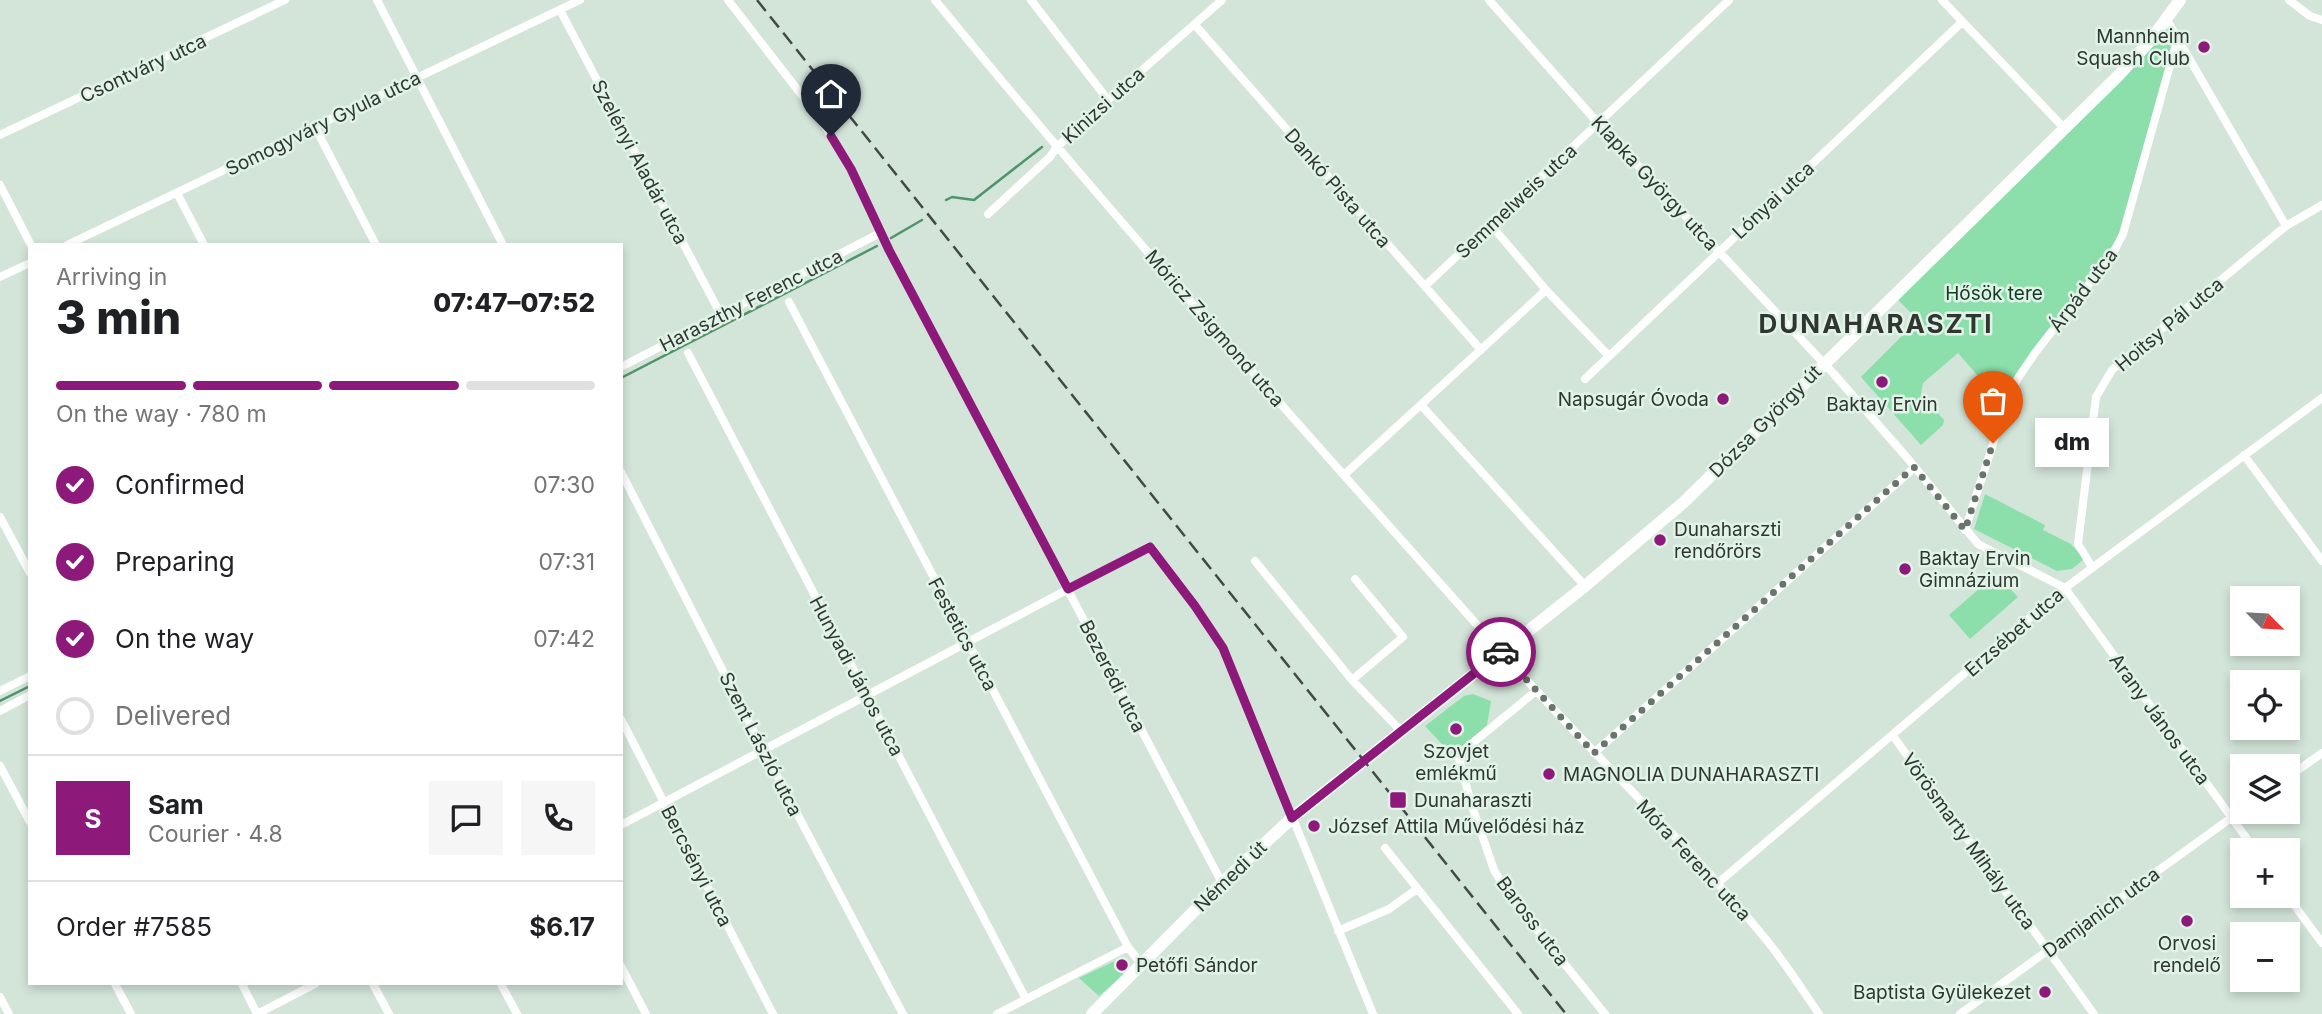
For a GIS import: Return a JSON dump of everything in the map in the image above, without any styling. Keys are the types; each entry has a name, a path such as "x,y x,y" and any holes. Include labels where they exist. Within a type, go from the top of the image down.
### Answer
{"main road":[{"name":"Dózsa György út","path":"1378,750 1585,586 1684,502 2065,129 2136,57 2180,0"},
{"name":"Némedi út","path":"1092,1014 1222,883 1292,818 1378,750"}],"street":[{"name":"Csontváry utca","path":"0,135 285,0"},
{"path":"377,0 502,243"},
{"name":"Somogyváry Gyula utca","path":"71,243 580,0"},
{"name":"Bezerédi utca","path":"728,0 821,120 851,169 880,233 1222,883"},
{"name":"Móricz Zsigmond utca","path":"936,0 1056,148 1501,652"},
{"path":"1031,0 1108,100"},
{"name":"Kinizsi utca","path":"988,214 1108,100 1222,0"},
{"name":"Klapka György utca","path":"1489,0 1598,123 1824,364 1978,544 2065,588"},
{"path":"1942,0 2065,129"},
{"path":"2289,0 2310,16 2322,20"},
{"name":"Semmelweis utca","path":"1425,286 1724,2"},
{"name":"Szelényi Aladár utca","path":"560,10 721,315"},
{"path":"2166,20 2286,226"},
{"name":"Lónyai utca","path":"1586,379 1608,355 1962,22"},
{"name":"Dankó Pista utca","path":"1195,25 1481,350"},
{"name":"Árpád utca","path":"1965,530 2005,407 2018,378 2113,253 2123,234 2177,40"},
{"path":"314,127 375,243"},
{"path":"0,185 30,243"},
{"path":"177,193 203,243"},
{"name":"Hoitsy Pál utca","path":"2092,567 2078,544 2096,397 2112,370 2286,226 2322,205"},
{"path":"1490,225 1546,290 1608,355"},
{"name":"Haraszthy Ferenc utca","path":"623,366 880,233"},
{"path":"0,277 28,263"},
{"path":"1344,475 1546,290"},
{"name":"Festetics utca","path":"789,302 1128,947 1141,964"},
{"name":"Hunyadi János utca","path":"688,353 1026,999"},
{"name":"Erzsébet utca","path":"1718,883 2065,588 2322,398"},
{"path":"1421,405 1585,586"},
{"path":"2244,455 2322,561"},
{"path":"1594,753 1914,467"},
{"name":"Szent László utca","path":"623,476 903,1014"},
{"path":"0,517 28,569"},
{"path":"623,824 1150,547 1223,648 1373,1014"},
{"path":"1255,561 1352,680 1401,731"},
{"path":"1352,680 1403,637 1355,579"},
{"name":"Arany János utca","path":"2065,588 2230,817"},
{"name":"Móra Ferenc utca","path":"1501,652 1718,883 1767,941 1819,1014"},
{"path":"0,691 28,677"},
{"name":"Baross utca","path":"1536,691 1458,755 1494,870 1509,895 1605,1014"},
{"path":"0,711 28,696"},
{"name":"Bercsényi utca","path":"623,723 773,1014"},
{"name":"Vörösmarty Mihály utca","path":"1893,736 2094,1014"},
{"path":"2300,769 2322,753"},
{"path":"0,766 28,818"},
{"name":"Damjanich utca","path":"1960,1014 2230,819"},
{"path":"1385,848 1518,1014"},
{"path":"1338,932 1389,909 1417,889"},
{"path":"2296,908 2322,943"},
{"path":"997,1014 1128,947"},
{"path":"623,970 646,1014"},
{"path":"115,985 131,1014"},
{"path":"242,985 257,1014 313,985"},
{"path":"374,985 389,1014"},
{"path":"502,985 517,1014"},
{"path":"0,997 9,1014"}],"green space":[{"name":"Hősök tere","path":"2167,20 2177,40 2123,234 2035,353 2005,407 1958,353 1923,383 1921,394 1944,420 1943,425 1921,445 1861,377 1918,320 1893,295"},
{"path":"1985,494 2045,525 2043,530 2071,544 2084,559 2072,569 2057,571 1974,529"},
{"path":"1996,574 2018,597 1970,639 1949,615"},
{"path":"1473,694 1491,701 1487,725 1452,755 1425,726 1464,696"},
{"path":"1119,959 1126,970 1099,996 1079,978"}],"waterway":[{"path":"946,200 952,197 974,200 1042,147"},
{"path":"891,238 922,220"},
{"path":"623,377 877,246"},
{"path":"0,701 28,687"}],"railway":[{"path":"757,0 1566,1014"}],"way so far":[{"path":"1501,652 1594,753 1914,467 1965,530 1993,443"}],"place":[{"name":"Mannheim Squash Club","path":"2204,47"},
{"name":"Baktay Ervin","path":"1882,382"},
{"name":"Napsugár Óvoda","path":"1723,399"},
{"name":"dm","path":"1993,443"},
{"name":"Dunaharszti rendőrörs","path":"1660,540"},
{"name":"Baktay Ervin Gimnázium","path":"1905,569"},
{"name":"Szovjet emlékmű","path":"1456,729"},
{"name":"MAGNOLIA DUNAHARASZTI","path":"1549,774"},
{"name":"Dunaharaszti","path":"1398,800"},
{"name":"József Attila Művelődési ház","path":"1314,826"},
{"name":"Orvosi rendelő","path":"2187,921"},
{"name":"Petőfi Sándor","path":"1122,965"},
{"name":"Baptista Gyülekezet","path":"2045,992"}],"district":[{"name":"DUNAHARASZTI","path":"1876,324"}],"route":[{"path":"831,136 851,169 889,250 1068,589 1150,547 1223,648 1292,818 1501,652"}]}
